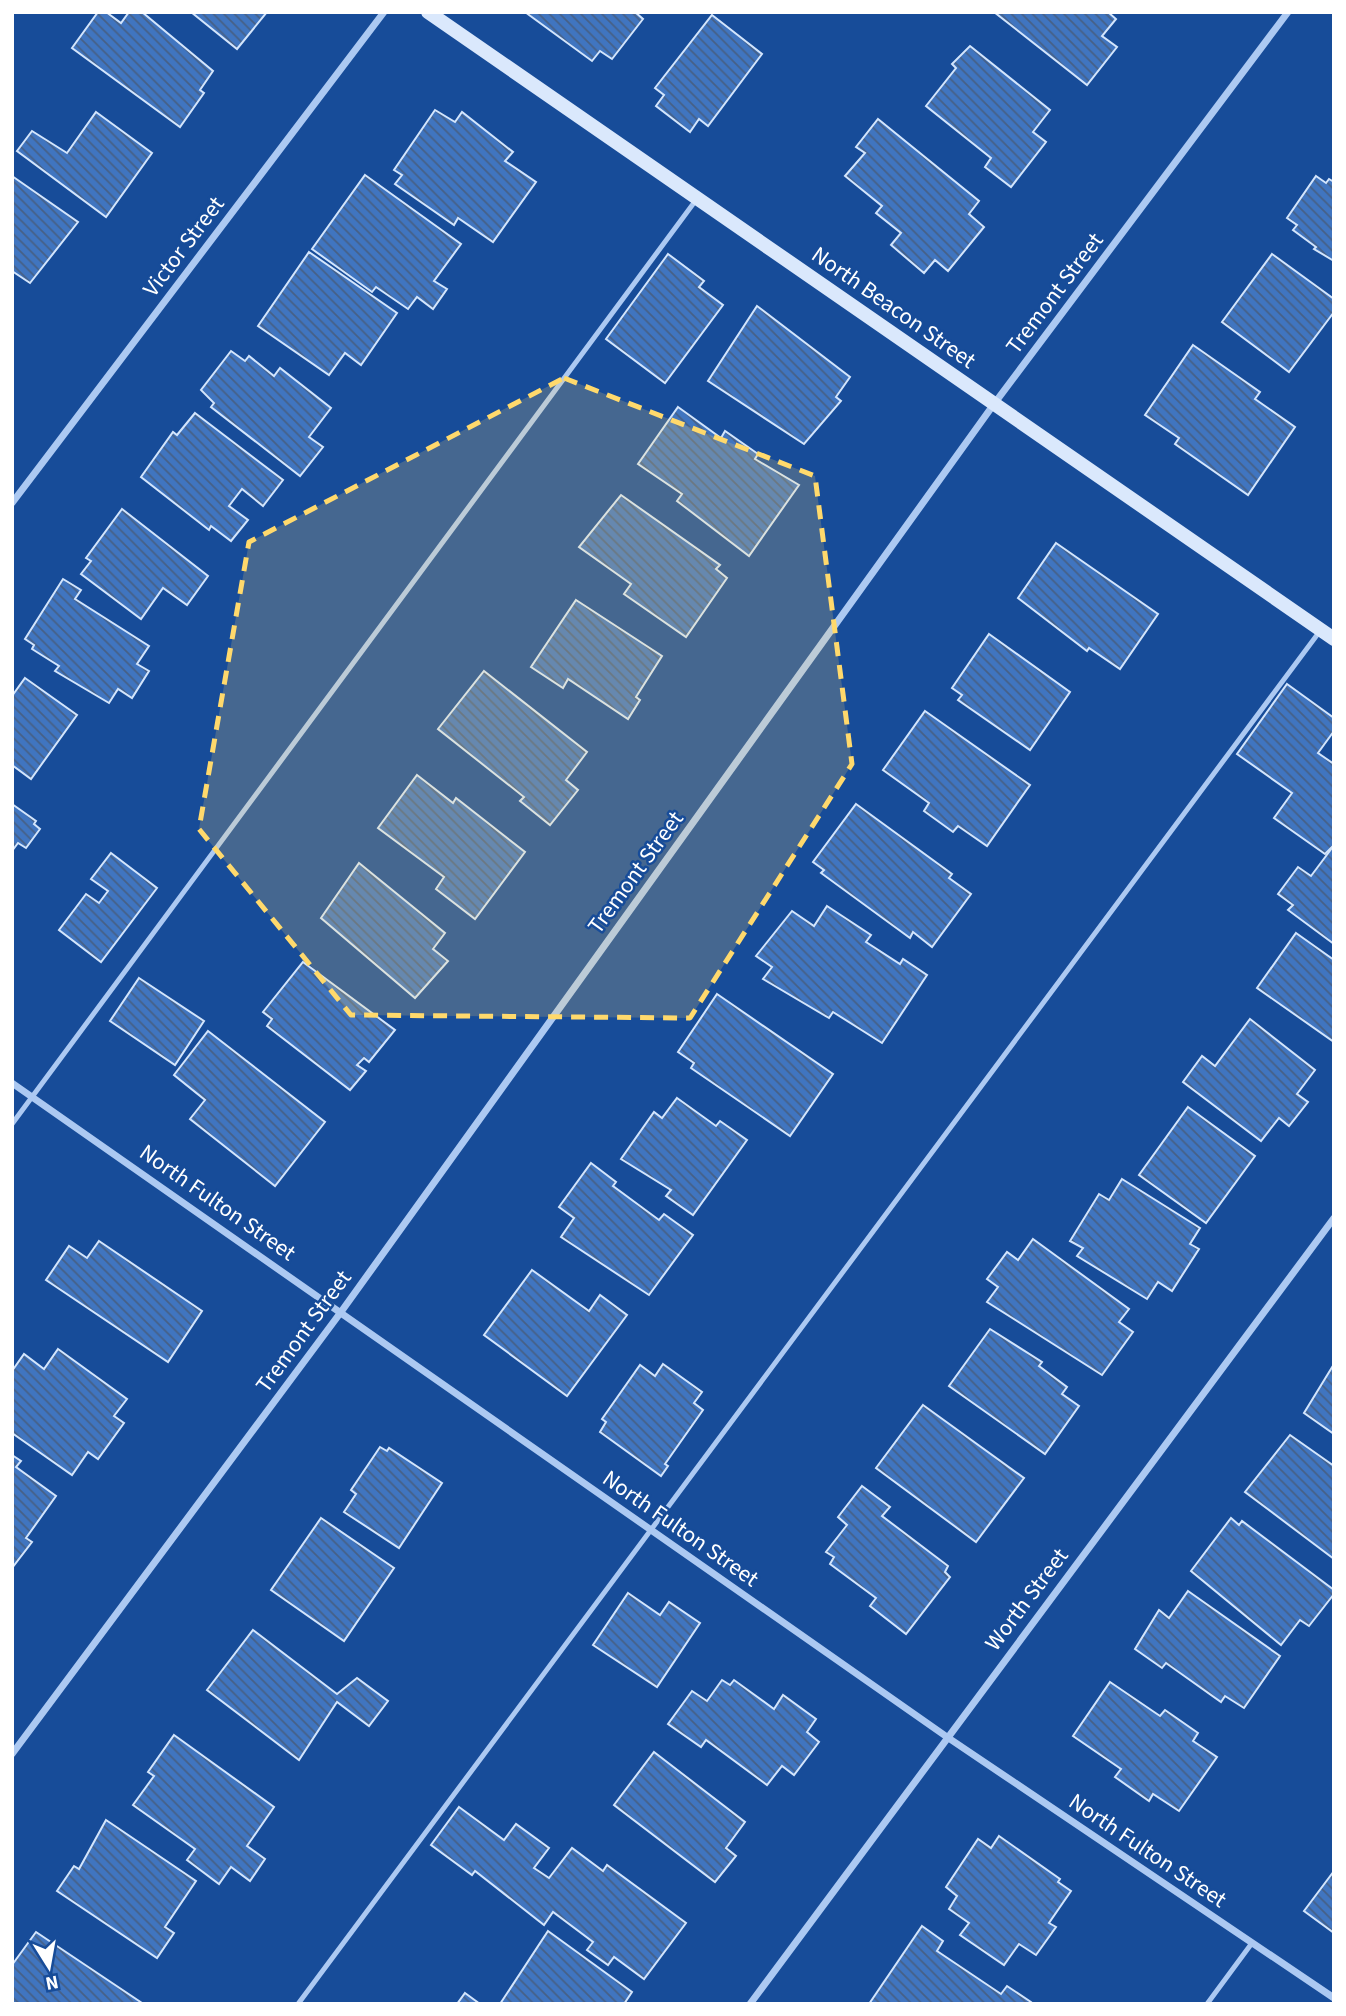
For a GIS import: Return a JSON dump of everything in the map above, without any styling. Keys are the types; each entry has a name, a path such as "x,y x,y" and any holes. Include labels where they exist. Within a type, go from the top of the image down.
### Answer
{"street":[{"name":"Victor Street","path":"12,503 384,12"},
{"name":"North Beacon Street","path":"428,12 1334,639"},
{"name":"Tremont Street","path":"12,1754 341,1312 995,404 1288,12"},
{"name":"North Fulton Street","path":"12,1083 947,1737 1334,1998"},
{"name":"Worth Street","path":"750,2004 1334,1218"}],"lane":[{"path":"12,1124 697,198"},
{"path":"298,2004 1321,630"},
{"path":"1207,2004 1252,1943"}],"highlighted area":[{"path":"564,378 815,476 852,764 690,1018 351,1015 199,829 249,542"}],"building":[{"path":"98,12 106,12 121,23 129,12 142,12 213,71 200,90 204,93 180,127 72,48"},
{"path":"191,12 267,12 237,49"},
{"path":"525,12 635,12 643,19 612,59 600,51 592,61"},
{"path":"994,12 1108,12 1116,19 1102,36 1117,47 1087,85"},
{"path":"712,15 762,54 708,126 699,119 690,132 656,106 664,95 655,88"},
{"path":"970,46 1050,110 1033,132 1046,142 1011,187 985,167 991,158 926,106 956,68 952,64"},
{"path":"435,110 455,122 462,112 513,152 505,161 536,182 493,242 458,218 454,225 395,184 402,175 394,170"},
{"path":"96,112 152,153 106,217 17,151 32,131 67,153"},
{"path":"878,119 979,201 969,214 984,227 948,271 935,260 924,273 891,245 901,233 876,213 882,206 845,176 865,153 856,147"},
{"path":"365,175 461,244 434,281 447,289 433,309 417,297 408,309 376,287 372,292 312,249"},
{"path":"12,176 78,222 30,283 12,271"},
{"path":"1316,176 1326,183 1329,179 1334,182 1334,261 1314,249 1316,247 1293,230 1297,225 1287,218"},
{"path":"309,252 397,313 361,365 345,353 329,375 258,326"},
{"path":"668,254 704,281 699,287 723,305 665,383 606,339"},
{"path":"1272,254 1334,299 1334,312 1289,372 1222,322"},
{"path":"757,306 850,377 836,397 841,401 804,444 708,381"},
{"path":"1193,345 1260,392 1255,399 1295,427 1248,495 1175,444 1179,438 1145,415"},
{"path":"231,351 245,361 249,356 274,376 280,368 331,408 309,437 323,447 300,476 211,407 214,403 201,390"},
{"path":"678,407 721,438 725,431 758,454 755,459 799,485 749,556 677,501 682,494 638,464"},
{"path":"195,413 283,480 263,506 242,489 229,506 248,520 231,541 211,526 209,530 141,477 173,432 177,435"},
{"path":"621,495 720,565 716,569 727,578 686,637 624,594 631,584 579,547"},
{"path":"122,509 208,576 187,605 163,588 141,619 81,574 91,561 86,558"},
{"path":"1056,543 1158,614 1120,669 1089,648 1087,651 1018,598"},
{"path":"63,579 81,590 75,599 149,646 137,664 149,671 132,698 118,689 109,703 55,671 59,666 32,649 34,645 25,639"},
{"path":"576,600 662,656 636,697 640,700 628,719 568,679 563,688 531,667"},
{"path":"989,634 1070,692 1030,750 958,700 962,695 952,688"},
{"path":"484,671 587,752 566,780 578,790 550,825 520,801 524,797 438,729"},
{"path":"25,678 77,715 31,779 12,765 12,696"},
{"path":"1287,684 1334,718 1334,731 1318,753 1334,764 1334,845 1325,854 1274,818 1292,793 1237,754"},
{"path":"925,711 1030,785 987,846 958,826 953,832 924,811 929,803 883,770"},
{"path":"417,775 453,803 456,798 525,852 475,919 436,889 444,877 378,828"},
{"path":"12,804 36,821 34,824 40,829 26,848 18,843 12,851"},
{"path":"856,804 952,874 949,878 971,894 932,947 913,932 910,938 821,873 824,870 813,862"},
{"path":"1332,848 1334,944 1288,910 1293,905 1278,894 1298,867 1311,876"},
{"path":"111,853 157,888 101,962 59,930 86,894 99,903 108,891 91,879"},
{"path":"359,863 445,933 433,949 448,961 415,998 321,918"},
{"path":"827,906 871,935 866,942 900,964 903,959 927,975 882,1043 833,1012 829,1018 763,979 772,967 756,956 792,911 814,926"},
{"path":"1296,933 1334,960 1334,1042 1257,988"},
{"path":"303,962 395,1030 369,1062 364,1058 357,1065 366,1071 350,1090 267,1026 272,1019 263,1012"},
{"path":"139,978 204,1021 175,1065 110,1021"},
{"path":"717,994 833,1074 790,1136 691,1068 694,1063 678,1052"},
{"path":"1250,1019 1315,1070 1297,1094 1308,1102 1289,1126 1279,1118 1261,1141 1183,1082 1202,1056 1215,1066"},
{"path":"208,1031 325,1122 275,1186 190,1119 205,1100 174,1075"},
{"path":"677,1098 716,1126 720,1121 747,1140 693,1215 666,1196 671,1190 621,1159 654,1112 662,1118"},
{"path":"1188,1107 1255,1156 1206,1223 1139,1175"},
{"path":"591,1163 616,1182 613,1186 659,1220 664,1214 693,1235 649,1295 561,1237 574,1218 559,1207"},
{"path":"1122,1179 1200,1228 1190,1244 1199,1249 1172,1291 1158,1282 1147,1299 1077,1256 1083,1248 1070,1241 1099,1194 1109,1200"},
{"path":"1033,1239 1129,1309 1119,1322 1133,1332 1102,1375 987,1302 998,1287 987,1279 1007,1252 1018,1260"},
{"path":"99,1241 202,1311 168,1362 46,1280 69,1246 87,1258"},
{"path":"532,1270 589,1311 600,1295 627,1315 567,1396 484,1335"},
{"path":"990,1329 1042,1362 1039,1366 1067,1387 1062,1394 1079,1406 1045,1454 949,1386"},
{"path":"58,1349 127,1399 114,1416 124,1423 98,1459 88,1452 72,1475 12,1433 12,1371 24,1354 44,1369"},
{"path":"663,1364 702,1392 694,1403 703,1410 665,1464 668,1466 661,1476 600,1432 606,1422 602,1419 640,1365 655,1376"},
{"path":"1334,1364 1334,1434 1304,1413"},
{"path":"923,1405 1024,1478 976,1542 876,1468"},
{"path":"1290,1435 1334,1466 1334,1559 1245,1492"},
{"path":"380,1447 387,1451 389,1448 442,1483 399,1548 344,1512 356,1494 351,1490"},
{"path":"12,1455 21,1461 16,1467 56,1496 26,1538 32,1542 12,1568"},
{"path":"862,1486 890,1507 882,1516 948,1566 945,1572 950,1577 906,1634 870,1606 876,1598 830,1564 834,1557 826,1552 847,1525 838,1517"},
{"path":"321,1518 394,1568 344,1641 271,1590"},
{"path":"1231,1518 1239,1525 1242,1521 1334,1590 1334,1594 1309,1626 1300,1620 1281,1645 1191,1571"},
{"path":"1188,1591 1280,1656 1244,1708 1225,1696 1221,1702 1166,1663 1162,1668 1135,1649 1159,1610 1169,1618"},
{"path":"628,1593 660,1615 669,1602 700,1623 657,1687 593,1645"},
{"path":"253,1630 337,1694 357,1678 388,1701 369,1726 337,1702 299,1760 207,1690"},
{"path":"722,1680 730,1685 734,1680 774,1709 783,1695 816,1719 807,1732 819,1742 794,1775 782,1766 767,1785 706,1740 701,1747 668,1724 692,1691 707,1701"},
{"path":"1110,1682 1160,1716 1165,1710 1198,1733 1193,1741 1217,1757 1179,1811 1153,1794 1149,1801 1115,1777 1121,1769 1073,1736"},
{"path":"174,1735 274,1807 247,1846 265,1859 250,1881 231,1867 219,1884 187,1860 195,1849 133,1805 154,1776 148,1772"},
{"path":"654,1752 745,1822 726,1848 736,1856 715,1882 614,1805"},
{"path":"459,1807 504,1840 516,1824 549,1848 534,1868 549,1878 572,1848 603,1871 607,1865 686,1923 644,1979 614,1957 608,1965 587,1950 593,1942 553,1912 544,1925 475,1871 472,1875 431,1845"},
{"path":"106,1820 196,1881 165,1927 174,1933 157,1958 57,1891 74,1866 79,1869"},
{"path":"999,1836 1060,1879 1058,1882 1071,1891 1049,1923 1056,1927 1036,1955 1019,1944 1004,1965 960,1935 969,1923 949,1909 957,1896 946,1887 978,1839 991,1848"},
{"path":"1334,1871 1334,1933 1304,1911"},
{"path":"922,1926 943,1941 937,1951 1001,1994 1007,1986 1031,2002 1030,2004 869,2004"},
{"path":"548,1931 632,1992 624,2004 500,2004"},
{"path":"36,1932 142,2003 12,2004 12,1965"},
{"path":"465,1993 480,2004 457,2004"}]}
